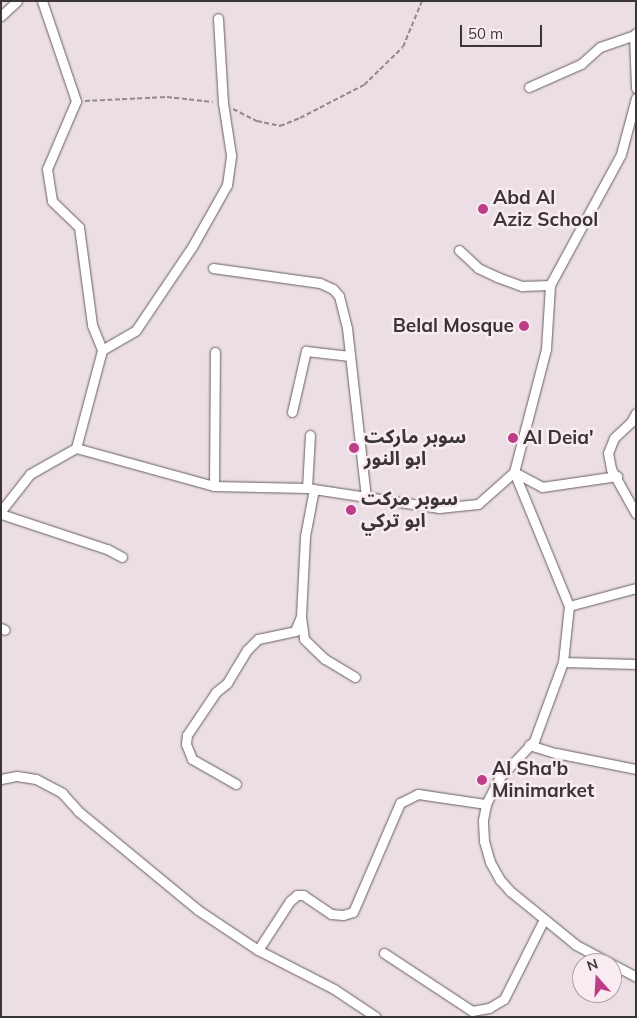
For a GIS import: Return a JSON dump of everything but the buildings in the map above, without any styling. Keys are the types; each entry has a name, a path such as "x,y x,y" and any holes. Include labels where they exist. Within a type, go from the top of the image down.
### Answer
{"street":[{"path":"1,16 17,1"},
{"path":"42,1 76,101 46,169 52,200 79,227 92,325 102,350 76,448"},
{"path":"102,350 136,330 192,247 223,194 231,165 223,103 218,18"},
{"path":"529,87 581,64 600,47 635,34 636,88"},
{"path":"122,557 107,549 1,512 30,474 76,448 214,486 310,489 439,508 478,504 514,472 546,349 550,285 621,154 636,98"},
{"path":"459,250 478,268 497,277 522,286 550,285"},
{"path":"213,268 319,282 329,286 341,301 350,356 366,497"},
{"path":"292,412 306,351 350,356"},
{"path":"214,486 215,352"},
{"path":"636,413 631,422 610,445 608,453 611,469 617,476 636,514"},
{"path":"310,435 310,489 305,536 301,616 304,639 325,659 355,677"},
{"path":"514,472 542,487 617,476"},
{"path":"514,472 569,606 563,662 534,741 500,777 486,804 483,820 484,841 494,871 510,891 574,944 591,953"},
{"path":"569,606 636,588"},
{"path":"236,784 192,759 186,744 187,735 216,692 227,683 247,650 258,639 295,631 301,616"},
{"path":"563,662 636,664"},
{"path":"529,745 556,753 636,769"},
{"path":"1,778 17,776 36,779 62,793 78,811 198,910 258,950 334,988 376,1017"},
{"path":"258,950 290,901 297,895 303,895 332,914 343,915 353,912 400,803 418,794 428,794 486,804"},
{"path":"384,953 472,1010 489,1008 504,999 544,919"},
{"path":"622,970 636,977"}],"path":[{"path":"76,101 167,97 223,103 257,121 280,126 300,118 364,84 403,46 422,1"}],"place":[{"name":"Abd Al Aziz School","path":"483,209"},
{"name":"Belal Mosque","path":"524,326"},
{"name":"Al Deia'","path":"513,438"},
{"name":"سوبر ماركت ابو النور","path":"354,448"},
{"name":"سوبر مركت ابو تركي","path":"351,510"},
{"name":"Al Sha'b Minimarket","path":"482,780"}]}
